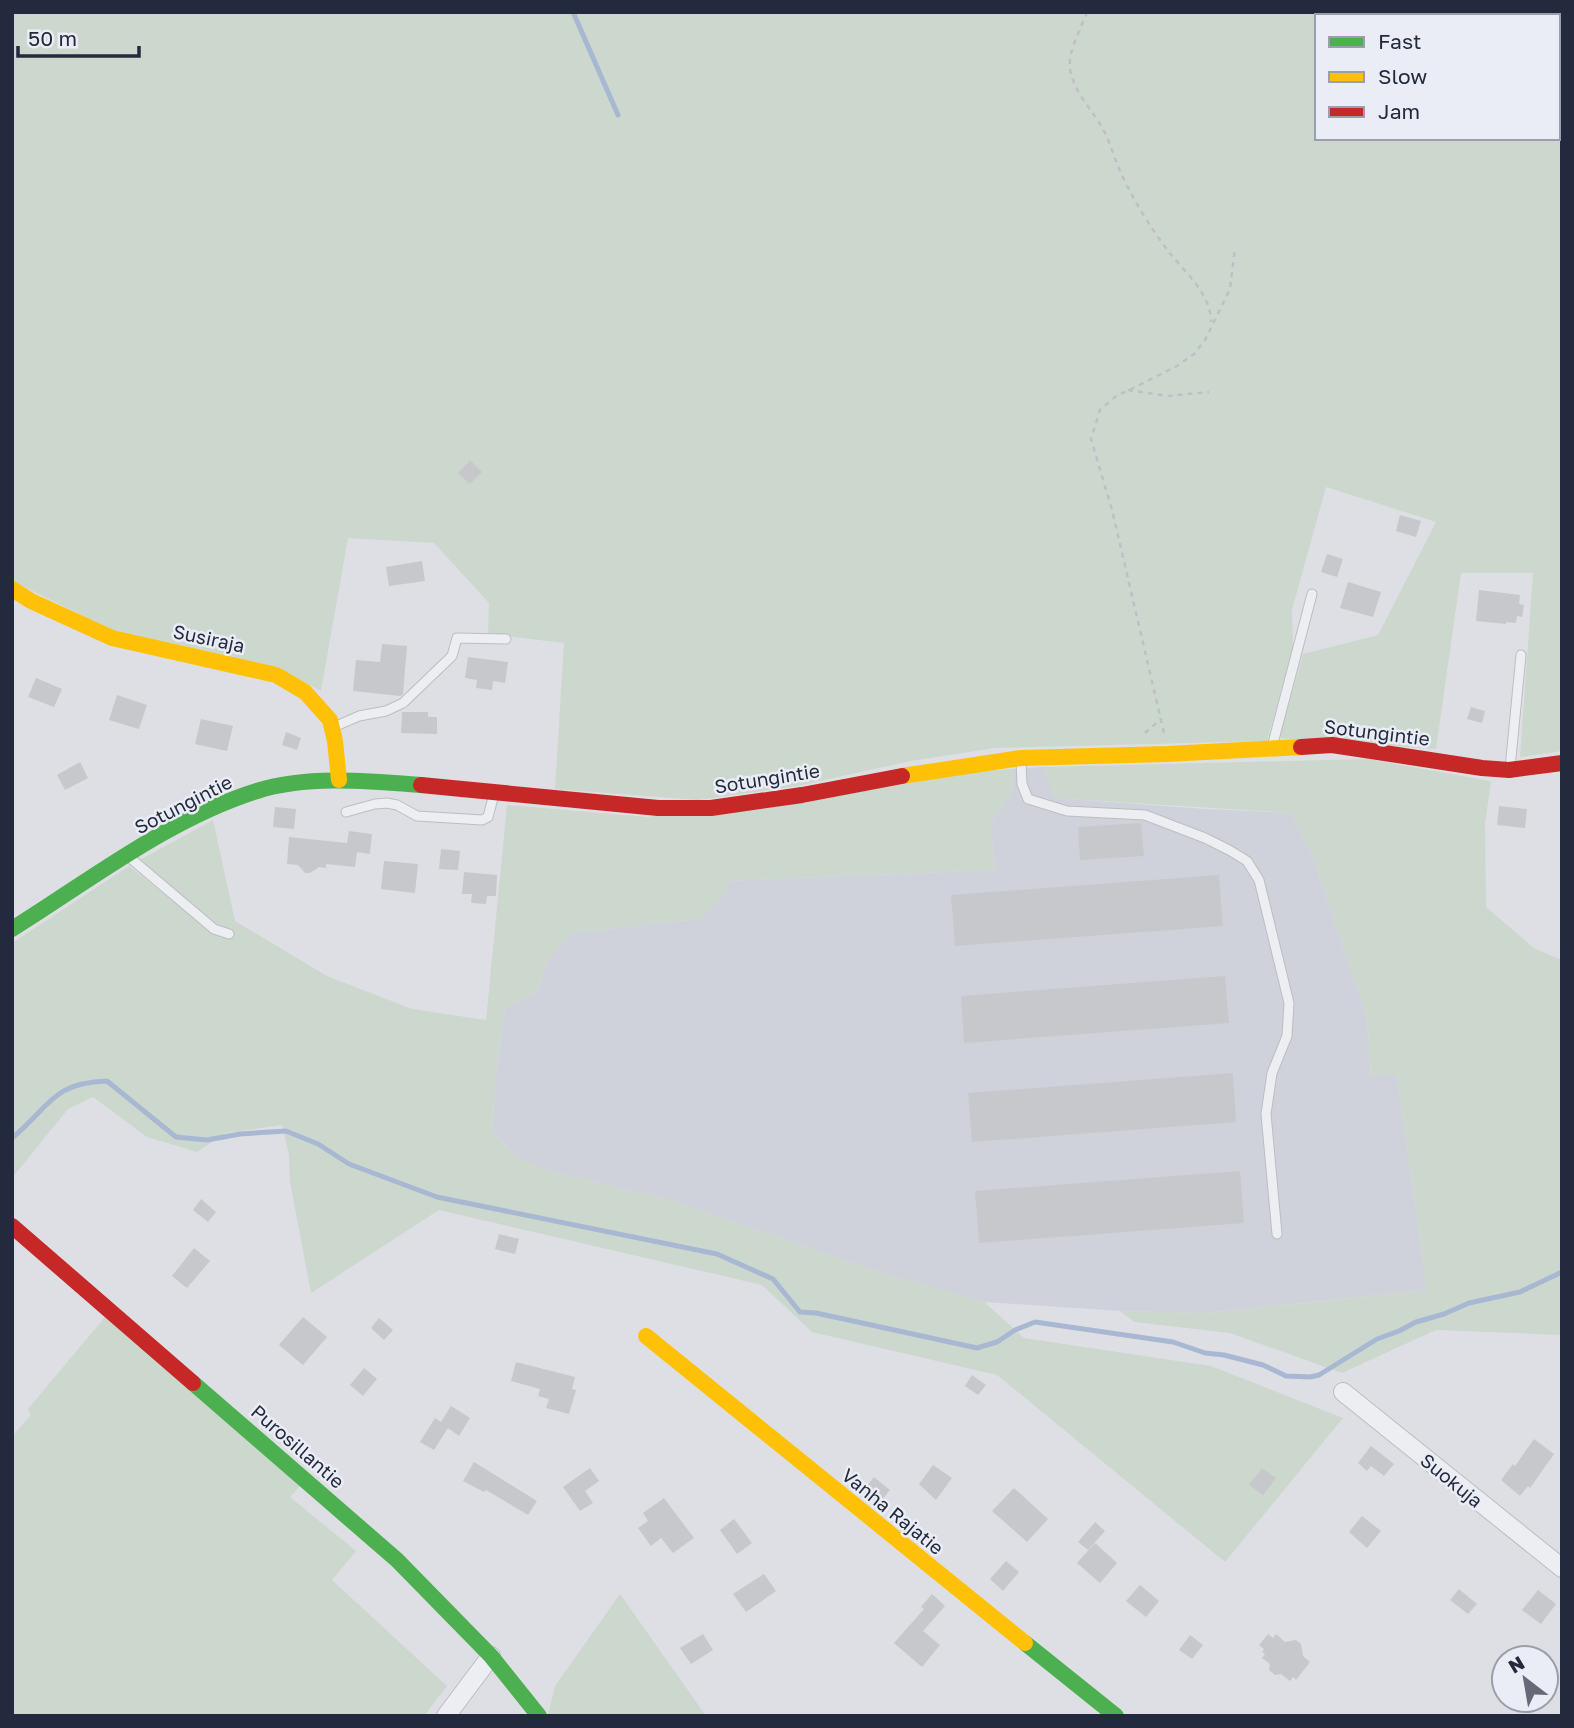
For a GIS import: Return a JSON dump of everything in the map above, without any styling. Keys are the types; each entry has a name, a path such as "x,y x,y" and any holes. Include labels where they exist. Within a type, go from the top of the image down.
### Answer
{"street":[{"name":"Susiraja","path":"12,589 31,601 112,638 276,675 305,692 326,714 332,727 339,780"},
{"name":"Sotungintie","path":"12,929 128,856 208,810 260,790 339,780 658,808 711,808 1021,758 1167,754 1332,745 1482,768 1509,769 1562,763"},
{"name":"Purosillantie","path":"12,1226 397,1560 491,1656 539,1716"},
{"name":"Vanha Rajatie","path":"646,1336 1116,1716"},
{"name":"Suokuja","path":"1343,1392 1562,1568"},
{"path":"446,1716 491,1656"}],"lane":[{"path":"1271,748 1312,594"},
{"path":"332,727 359,716 386,711 403,703 452,656 457,638 506,639"},
{"path":"1509,769 1521,655"},
{"path":"1021,758 1022,784 1028,799 1067,811 1145,815 1229,850 1247,861 1259,880 1289,1003 1287,1035 1272,1073 1266,1114 1277,1234"},
{"path":"346,812 387,803 397,805 417,816 482,820 488,817 491,810 494,792"},
{"path":"128,856 214,929 229,934"}],"path":[{"path":"1087,12 1070,58 1070,69 1077,88 1102,126 1122,175 1142,209 1168,250 1207,300 1211,311 1211,326"},
{"path":"1167,754 1160,707 1112,510 1091,439 1100,410 1115,397 1177,366 1194,354 1205,340 1230,289 1235,248"},
{"path":"1128,390 1168,396 1209,392"}],"shaded area":[{"path":"12,12 1562,12 1562,751 1520,757 1533,573 1461,573 1436,749 1279,738 1303,654 1378,635 1436,522 1326,487 1292,610 1293,648 1267,741 995,748 911,761 797,786 698,800 555,789 564,643 488,634 489,603 434,543 348,538 321,691 281,670 112,630 12,581"},
{"path":"1367,759 1491,781 1485,824 1486,907 1535,949 1562,960 1562,1335 1436,1330 1342,1373 1230,1333 1134,1322 1120,1311 1207,1313 1427,1290 1397,1074 1371,1076 1367,1017 1312,854 1291,813 1055,798 1043,767"},
{"path":"1043,767 1056,798 1291,813 1312,854 1367,1017 1371,1076 1397,1073 1427,1290 1206,1313 1120,1311 984,1302 888,1275 663,1198 548,1171 518,1158 492,1132 496,1074 505,1010 537,991 549,958 572,933 699,919 728,881 995,870 990,824 1012,793 1013,769"},
{"path":"1013,769 1012,793 990,824 995,870 728,881 727,894 699,919 572,933 549,958 537,991 505,1010 496,1074 492,1132 518,1158 548,1171 663,1198 888,1275 984,1302 1024,1338 1211,1366 1343,1418 1225,1562 997,1375 812,1332 762,1285 439,1210 311,1293 282,1125 226,1133 197,1152 147,1137 93,1097 68,1109 12,1178 12,943 129,866 204,926 213,925 138,861 213,820 235,921 327,976 412,1009 486,1020 507,805 647,817"},
{"path":"110,1311 306,1480 290,1497 356,1551 332,1580 447,1686 424,1716 12,1716 12,1436 31,1415 28,1409"},
{"path":"620,1594 706,1716 548,1715 555,1686"}],"building":[{"path":"470,460 482,472 470,484 458,473"},
{"path":"1400,515 1421,521 1416,537 1396,531"},
{"path":"1327,554 1343,559 1337,577 1321,572"},
{"path":"422,561 425,581 389,586 386,567"},
{"path":"1348,582 1381,592 1373,617 1340,608"},
{"path":"1479,590 1520,595 1519,604 1524,605 1522,617 1517,616 1516,623 1506,624 1476,621"},
{"path":"382,644 407,646 403,694 400,696 353,691 356,660 380,662"},
{"path":"468,657 508,662 505,683 493,681 492,690 476,688 477,680 465,678"},
{"path":"36,678 62,689 54,707 28,697"},
{"path":"117,695 147,705 139,729 109,720"},
{"path":"1471,707 1485,711 1482,723 1467,719"},
{"path":"402,712 428,712 428,717 437,717 437,734 401,733"},
{"path":"201,719 233,726 227,751 195,744"},
{"path":"286,732 301,738 297,750 282,745"},
{"path":"80,762 88,778 65,790 57,775"},
{"path":"1499,806 1527,809 1525,828 1497,825"},
{"path":"275,807 296,809 294,829 273,827"},
{"path":"1141,823 1144,856 1080,860 1078,827"},
{"path":"349,831 372,834 370,854 357,852 355,867 326,864 326,868 319,867 305,873 298,865 287,864 289,837 347,843"},
{"path":"441,849 460,851 458,870 439,869"},
{"path":"384,861 418,864 415,893 381,889"},
{"path":"464,872 497,875 496,896 487,896 486,904 471,903 472,894 462,894"},
{"path":"1219,875 1223,926 955,946 951,895"},
{"path":"1225,976 1229,1023 964,1043 961,996"},
{"path":"1233,1073 1236,1122 972,1142 968,1093"},
{"path":"1240,1171 1244,1223 979,1243 975,1191"},
{"path":"201,1199 216,1212 208,1222 193,1210"},
{"path":"499,1234 519,1239 515,1254 495,1249"},
{"path":"194,1248 210,1261 187,1288 172,1276"},
{"path":"303,1317 327,1337 303,1365 279,1345"},
{"path":"379,1318 393,1330 384,1340 371,1328"},
{"path":"516,1362 575,1377 572,1389 576,1390 569,1414 546,1408 549,1399 538,1396 540,1389 511,1381"},
{"path":"364,1368 377,1379 363,1396 350,1385"},
{"path":"972,1375 986,1385 978,1395 965,1386"},
{"path":"451,1406 470,1418 459,1436 448,1428 434,1450 420,1442 435,1418 441,1422"},
{"path":"1534,1439 1554,1454 1530,1488 1528,1486 1520,1496 1501,1480 1513,1464 1515,1466"},
{"path":"1371,1446 1394,1464 1384,1476 1371,1466 1367,1471 1358,1463"},
{"path":"474,1462 537,1501 528,1515 486,1490 484,1492 463,1481"},
{"path":"933,1465 952,1478 936,1500 919,1484"},
{"path":"590,1468 599,1481 585,1491 593,1503 580,1511 563,1487"},
{"path":"1262,1468 1276,1478 1263,1495 1249,1485"},
{"path":"874,1477 890,1490 878,1505 862,1492"},
{"path":"1014,1488 1048,1519 1027,1542 992,1511"},
{"path":"664,1498 694,1538 673,1553 661,1538 651,1546 638,1528 648,1521 643,1513"},
{"path":"1362,1516 1381,1531 1367,1548 1349,1532"},
{"path":"734,1519 752,1543 737,1554 720,1530"},
{"path":"1095,1522 1105,1531 1088,1550 1078,1542"},
{"path":"1095,1543 1117,1563 1100,1583 1077,1563"},
{"path":"1006,1561 1019,1572 1003,1591 990,1579"},
{"path":"764,1574 776,1591 746,1612 733,1594"},
{"path":"1140,1585 1159,1601 1146,1617 1126,1601"},
{"path":"1459,1589 1477,1604 1468,1614 1450,1600"},
{"path":"1538,1590 1556,1604 1541,1624 1522,1610"},
{"path":"932,1594 945,1606 923,1631 940,1645 922,1667 894,1643 924,1609 921,1607"},
{"path":"703,1634 713,1650 691,1664 680,1648"},
{"path":"1268,1634 1273,1638 1276,1634 1285,1642 1296,1640 1301,1644 1303,1656 1310,1662 1296,1680 1293,1677 1290,1681 1269,1670 1270,1664 1262,1658 1264,1649 1259,1645"},
{"path":"1190,1635 1203,1645 1192,1659 1179,1650"}],"waterway":[{"path":"573,12 618,115"},
{"path":"12,1138 62,1092 74,1086 107,1081 176,1137 207,1140 240,1134 286,1131 318,1144 349,1164 437,1197 717,1254 773,1279 800,1312 816,1313 977,1348 997,1342 1015,1330 1035,1322 1173,1342 1205,1353 1263,1365 1286,1376 1319,1375 1377,1339 1416,1322 1469,1303 1520,1292 1562,1272"}],"traffic: fast":[{"path":"12,929 162,834 193,817 257,791 317,781 421,785"},
{"path":"193,1383 397,1560 491,1656 539,1716"},
{"path":"1025,1643 1116,1716"}],"traffic: slow":[{"path":"12,589 31,601 112,638 276,675 305,692 330,720 339,780"},
{"path":"902,776 1021,758 1301,747"},
{"path":"646,1336 1025,1643"}],"traffic: jam":[{"path":"1301,747 1332,745 1509,770 1562,763"},
{"path":"421,785 658,808 711,808 802,795 902,776"},
{"path":"12,1226 193,1383"}]}
